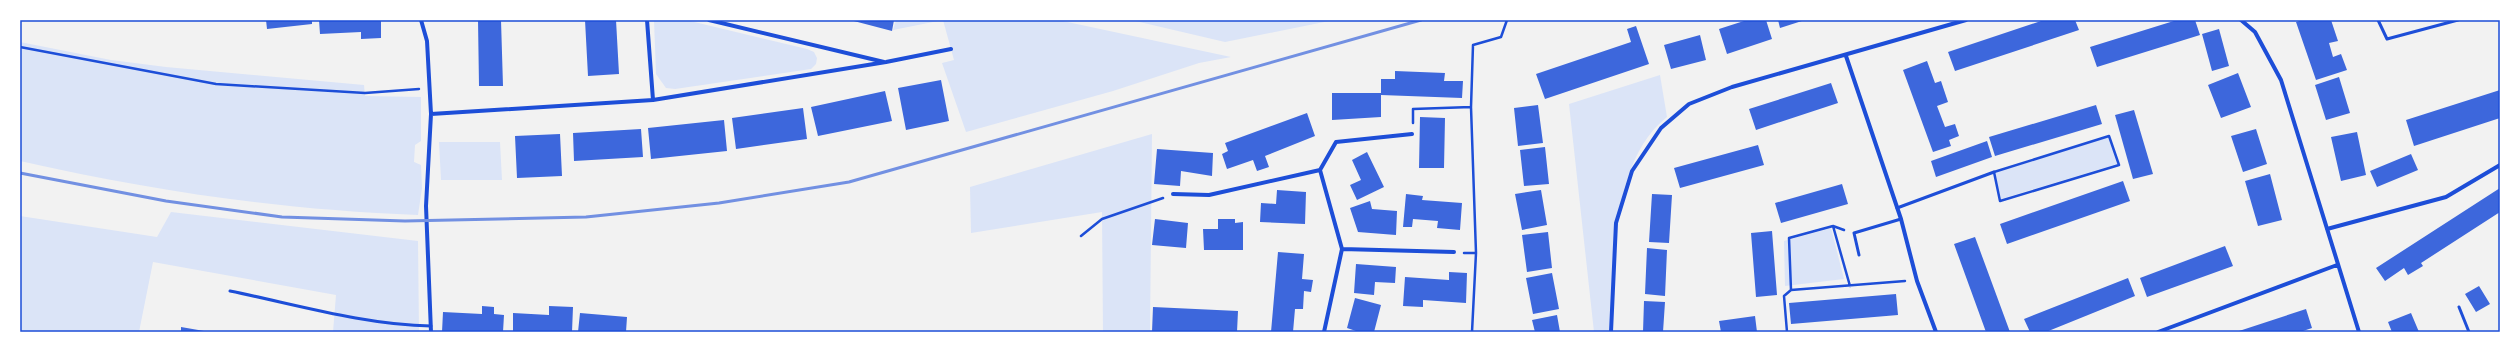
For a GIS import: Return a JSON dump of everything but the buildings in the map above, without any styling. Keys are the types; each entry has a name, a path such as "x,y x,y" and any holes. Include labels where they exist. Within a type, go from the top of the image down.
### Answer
{"street":[{"path":"421,20 427,41 431,114 426,206 431,332"},
{"path":"647,20 653,100"},
{"path":"709,20 886,62"},
{"path":"1611,332 1616,223 1632,171 1661,128 1689,104 1732,87 1846,56 1966,20"},
{"path":"2240,20 2254,32 2281,80 2337,265 2359,332"},
{"path":"431,114 653,100 886,62 951,49"},
{"path":"1846,56 1898,208 1917,280 1936,332"},
{"path":"1324,332 1342,249 1320,170 1336,142 1412,134"},
{"path":"2326,229 2446,197 2500,165"},
{"path":"1173,194 1209,195 1320,170"},
{"path":"1342,249 1454,252"},
{"path":"2158,332 2337,265"}],"lane":[{"path":"2378,20 2387,39 2458,20"},
{"path":"1898,208 1994,172"},
{"path":"1859,255 1854,233 1901,220"},
{"path":"230,291 410,326 431,326"},
{"path":"2459,307 2469,332"}],"path":[{"path":"1472,332 1476,254 1471,107 1473,45 1502,37 1507,20"},
{"path":"20,47 216,84 365,93 429,89"},
{"path":"1412,134 1413,109 1471,107"},
{"path":"2109,136 2119,165 2000,201 1994,172 2109,136"},
{"path":"1081,236 1102,219 1173,194"},
{"path":"1791,290 1789,238 1832,226 1854,233"},
{"path":"1832,226 1850,286"},
{"path":"1787,332 1784,296 1791,290 1917,280"}],"shaded area":[{"path":"654,20 686,20 807,49 814,52 817,58 816,64 811,69 675,89 666,88 656,74"},
{"path":"896,20 943,20 893,30"},
{"path":"943,20 1058,20 1231,57 1199,63 1113,91 966,132 942,63 954,60"},
{"path":"1131,20 1334,20 1225,42"},
{"path":"20,42 111,60 166,67 364,85 365,96 421,97 421,141 415,145 414,162 421,165 422,188 418,215 317,209 267,204 168,190 20,161"},
{"path":"1660,75 1667,117 1648,136 1634,160 1625,187 1618,217 1613,277 1612,332 1594,332 1569,104"},
{"path":"1152,134 1150,332 1103,332 1102,212 971,233 970,187"},
{"path":"2108,137 2117,164 2001,199 1995,173"},
{"path":"439,142 500,142 502,180 441,180"},
{"path":"171,212 418,241 419,332 333,332 336,295 153,262 139,332 20,332 20,216 157,237"},
{"path":"1831,228 1844,279 1785,286 1784,241"}],"railway":[{"path":"20,173 166,201 282,217 405,221 586,217 719,203 849,182 1421,20"}]}
